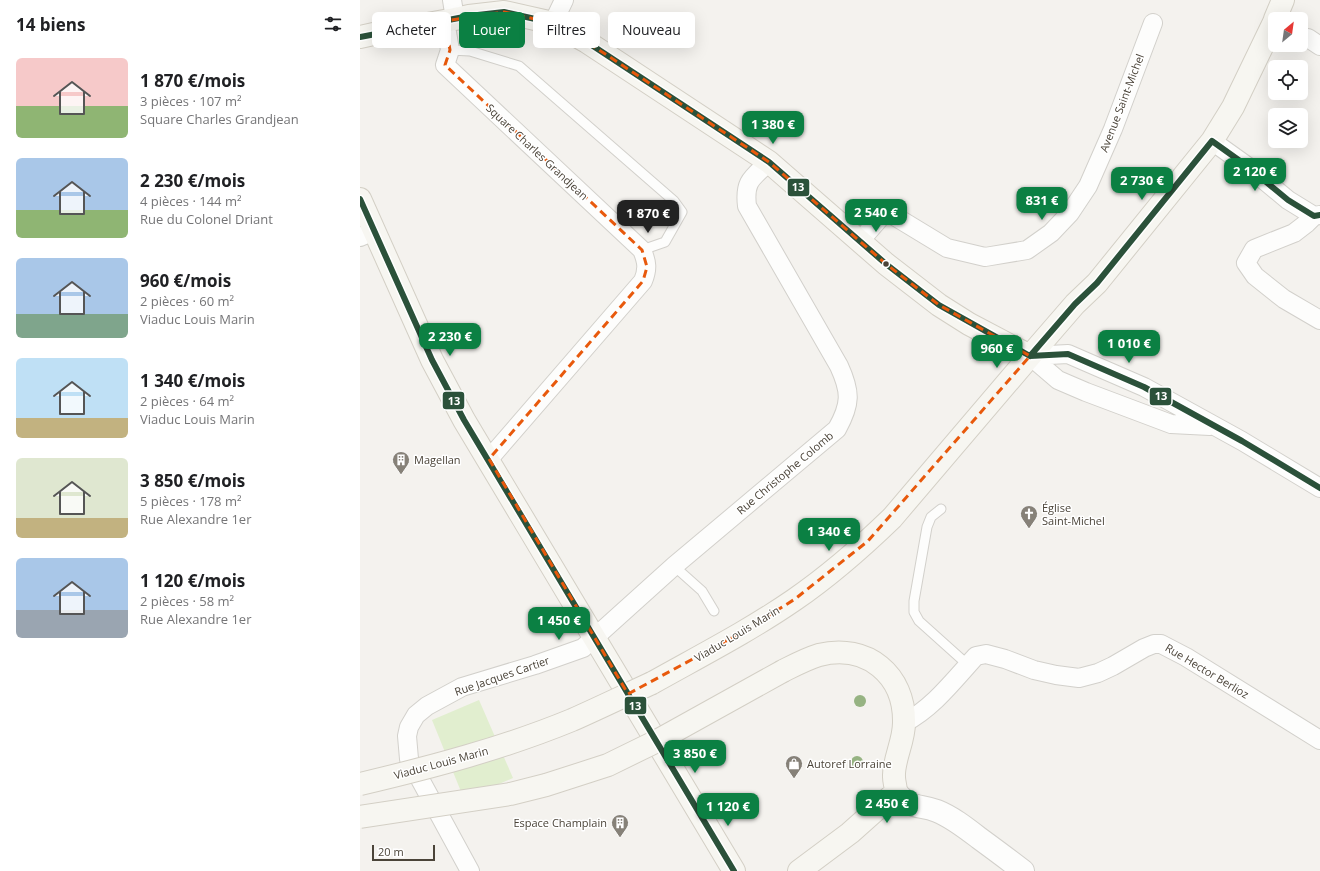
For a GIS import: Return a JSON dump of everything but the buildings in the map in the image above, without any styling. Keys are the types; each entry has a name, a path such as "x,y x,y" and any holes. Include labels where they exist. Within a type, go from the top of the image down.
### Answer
{"main road":[{"name":"Viaduc Louis Marin","path":"1278,12 1283,0"},
{"path":"451,13 469,16 504,12 533,19"},
{"path":"360,37 372,34"},
{"name":"Viaduc Louis Marin","path":"360,784 408,773 493,749 572,720 652,683 741,633 795,599 868,541 892,518 1075,304 1097,283 1212,141 1233,107 1268,34"},
{"path":"596,48 769,162 886,264 938,305 1030,356"},
{"path":"360,199 367,234 464,420 734,871"},
{"path":"360,817 510,794 546,785 608,765 655,742 803,661 820,655 842,653 853,654 866,658 881,667 890,675 901,696 904,707 904,723 903,737 894,776 896,792 850,833 799,871"}],"street":[{"path":"558,12 564,0"},
{"name":"Avenue Saint-Michel","path":"860,241 886,211 947,248 985,257 1027,250 1052,233 1070,213 1088,186 1113,128 1153,23"},
{"name":"Square Charles Grandjean","path":"450,50 445,65 642,250"},
{"path":"1212,141 1247,166 1288,200 1317,215 1294,233 1254,250 1246,263 1255,276 1284,299 1320,320"},
{"name":"Rue Christophe Colomb","path":"594,638 674,566 837,429 843,418 847,406 848,391 839,366 747,206 745,193 747,185 751,179 769,162"},
{"path":"488,459 643,281 647,267 646,259 642,250"},
{"path":"1030,356 1068,354 1144,387 1215,426 1320,488"},
{"path":"1030,356 1058,380 1086,392 1171,424 1215,426"},
{"name":"Rue Jacques Cartier","path":"470,871 409,759 407,736 409,727 416,715 427,706 462,687 536,665 583,648 594,638"},
{"name":"Rue Hector Berlioz","path":"904,723 915,718 928,708 976,656 986,654 1005,659 1034,670 1079,678 1098,673 1144,648 1154,644 1161,644 1186,657 1320,740"},
{"path":"896,792 910,805 945,814 964,826 1023,871"}],"lane":[{"path":"450,50 470,51 519,66 674,201 682,212 665,242 642,250"},
{"path":"940,509 931,517 927,527 914,601 914,612 919,621 968,665"},
{"path":"674,566 702,592 714,611"}],"highlighted area":[{"path":"504,12 553,23 587,42 769,162 886,264 939,305 1030,356 868,541 795,599 741,633 628,694 489,459 643,281 647,267 642,250 445,65 450,50 445,21"}],"green space":[{"path":"479,700 513,778 464,799 432,720"}],"transit line":[{"name":"13","path":"360,37 469,16 504,12 553,23 587,42 769,162 886,264 939,305 1030,356 1068,354 1144,387 1242,441 1320,488"},
{"name":"13","path":"1030,356 1075,304 1097,283 1212,141 1247,166 1288,200 1314,216 1320,215"},
{"name":"13","path":"360,199 432,360 464,420 734,871"}],"place":[{"name":"Magellan","path":"401,475"},
{"name":"Église Saint-Michel","path":"1029,529"},
{"name":"Autoref Lorraine","path":"794,779"},
{"name":"Espace Champlain","path":"620,838"}]}
